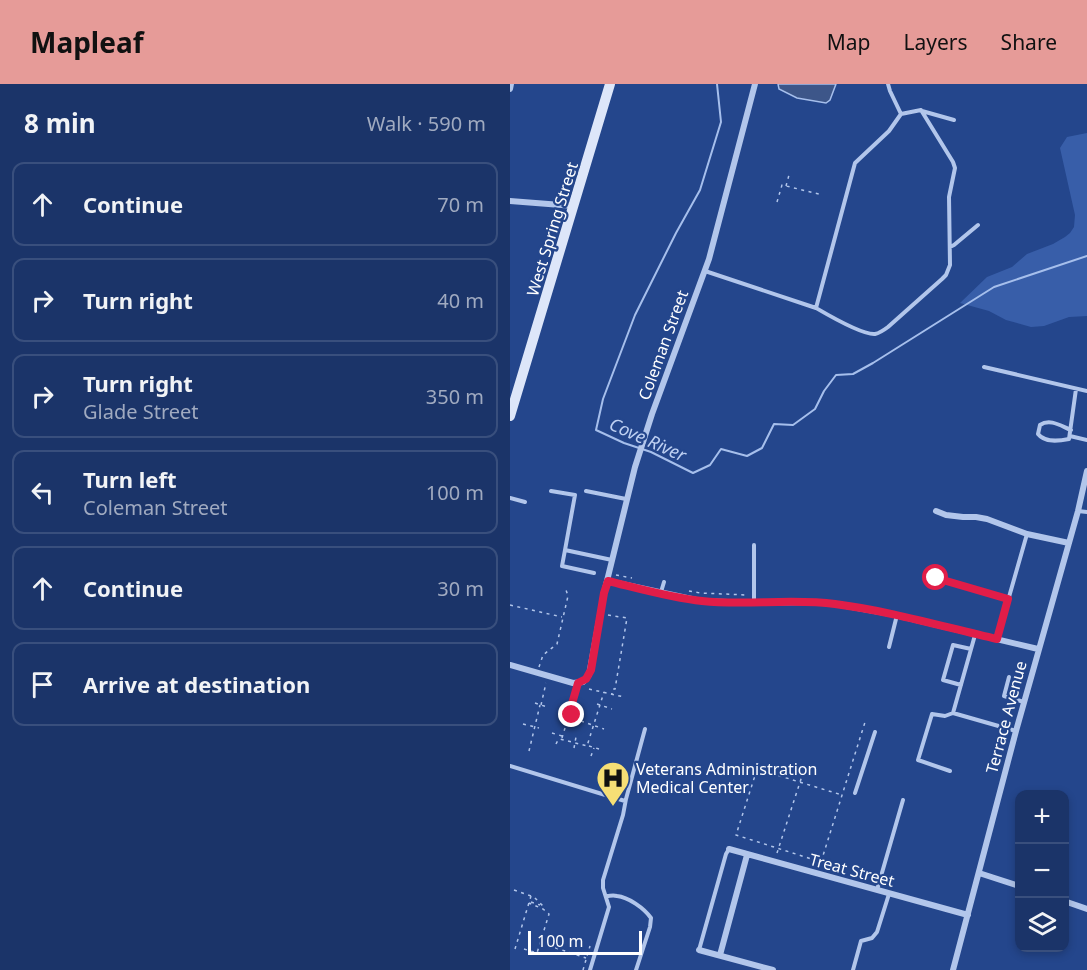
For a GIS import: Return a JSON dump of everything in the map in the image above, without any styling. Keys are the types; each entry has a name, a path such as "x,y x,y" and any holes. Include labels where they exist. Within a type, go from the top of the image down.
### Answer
{"main road":[{"name":"West Spring Street","path":"511,410 610,84"}],"street":[{"path":"510,88 512,84"},
{"name":"Coleman Street","path":"578,683 586,679 591,670 600,614 634,467 710,256 755,84"},
{"path":"510,201 574,206"},
{"name":"Terrace Avenue","path":"953,970 1087,471"},
{"path":"936,511 963,518 987,519 1027,534 1069,543"},
{"path":"608,577 661,593 701,601 835,604 897,615 1038,649"},
{"path":"510,665 578,683"},
{"name":"Treat Street","path":"729,849 968,915"},
{"path":"720,955 747,855"},
{"path":"979,873 1015,884"},
{"path":"1069,902 1087,909"},
{"path":"699,950 773,970"}],"lane":[{"path":"888,84 902,114"},
{"path":"816,308 855,162 889,131 902,114 921,110 954,120"},
{"path":"705,270 816,308 861,331 874,334 881,332 946,275 950,265 950,197 955,168 921,110"},
{"path":"950,246 978,225"},
{"path":"984,367 1087,391"},
{"path":"1071,430 1048,421 1042,423 1038,430 1039,436 1047,440 1069,439 1071,430 1076,388"},
{"path":"1070,436 1087,440"},
{"path":"586,491 627,500"},
{"path":"551,492 575,495 562,566 594,573"},
{"path":"510,498 525,502"},
{"path":"1078,511 1087,512"},
{"path":"997,639 1027,534"},
{"path":"754,544 754,603"},
{"path":"565,550 612,560"},
{"path":"936,578 1008,599"},
{"path":"661,593 664,582"},
{"path":"889,647 897,615"},
{"path":"953,713 975,634"},
{"path":"961,685 943,680 953,645 971,649"},
{"path":"1010,677 1004,696 1024,702"},
{"path":"950,771 918,760 932,714 945,716 953,713 1016,731"},
{"path":"590,970 609,907 603,882 623,817 625,801 645,729"},
{"path":"855,793 875,732"},
{"path":"510,766 625,801"},
{"path":"877,890 903,800"},
{"path":"699,950 729,849"},
{"path":"853,970 861,941 872,938 877,932 889,894"},
{"path":"607,896 618,896 631,902 644,910 651,918 636,970"}],"path":[{"path":"786,186 789,175"},
{"path":"777,202 782,184 823,195"},
{"path":"608,577 634,579"},
{"path":"529,751 546,683 541,674 543,655 557,644 568,596 566,590"},
{"path":"690,591 754,595"},
{"path":"510,605 563,617"},
{"path":"600,614 627,618 615,690 613,689 612,694"},
{"path":"556,744 563,736 578,683"},
{"path":"590,688 624,697"},
{"path":"587,745 604,692"},
{"path":"535,703 547,707"},
{"path":"598,705 612,709"},
{"path":"561,711 582,718"},
{"path":"822,860 866,719"},
{"path":"581,721 604,729"},
{"path":"523,724 539,728"},
{"path":"552,732 563,736"},
{"path":"574,748 576,737"},
{"path":"561,739 599,749"},
{"path":"591,756 594,748"},
{"path":"759,763 736,835 834,865"},
{"path":"757,769 842,796"},
{"path":"776,857 802,776"},
{"path":"514,890 534,897 543,909"},
{"path":"515,949 531,896"},
{"path":"529,902 542,905"},
{"path":"524,949 537,953 549,914 529,902"},
{"path":"541,943 586,958"},
{"path":"583,970 590,946"}],"shaded area":[{"path":"778,84 836,84 830,100 826,103 797,98 779,89"},
{"path":"1087,133 1087,316 1069,317 1044,326 1031,327 960,303 987,277 1012,267 1027,254 1053,244 1070,233 1074,227 1075,215 1060,148 1067,137"}],"waterway":[{"name":"Cove River","path":"717,84 721,122 700,190 635,315 603,399 596,430 651,452 693,473 710,465 721,449 747,456 762,448 774,424 793,425 815,409 824,391 836,375 853,374 873,363 994,287 1087,256"}],"place":[{"name":"Veterans Administration Medical Center","path":"613,807"}],"route":[{"path":"572,715 569,714 578,683 586,679 591,670 608,581 701,601 835,604 891,614 997,639 1008,599 936,578"}]}
